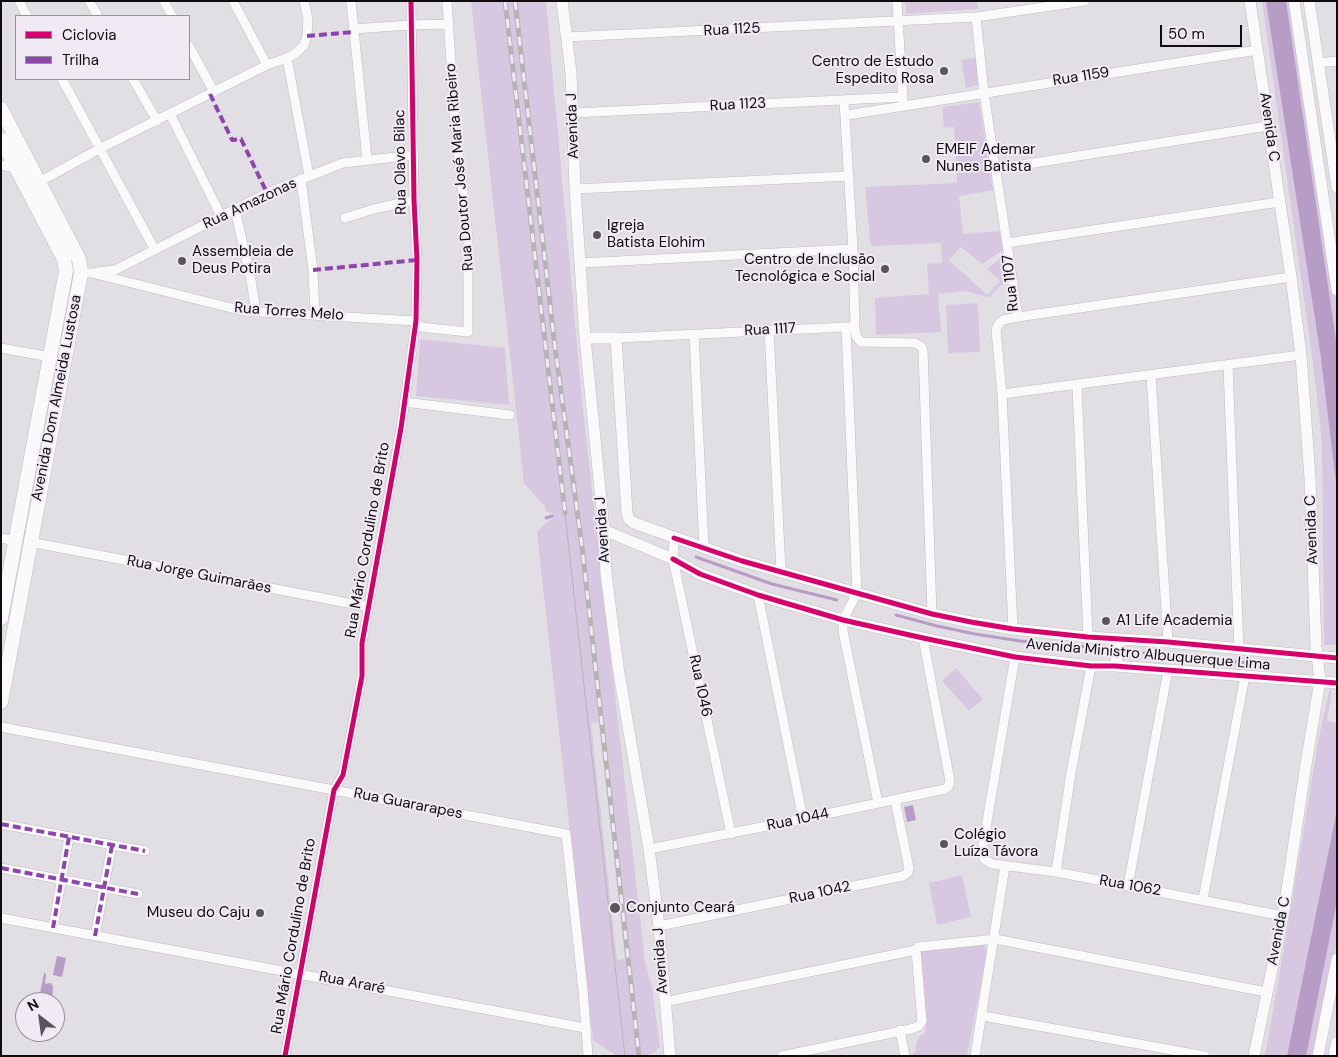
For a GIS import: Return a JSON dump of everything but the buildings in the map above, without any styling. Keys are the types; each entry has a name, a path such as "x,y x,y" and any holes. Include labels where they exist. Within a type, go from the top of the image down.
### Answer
{"main road":[{"name":"Avenida Dom Almeida Lustosa","path":"1,110 6,138 16,168 64,259 66,271 50,357 23,542 22,586 1,702"},
{"name":"Avenida Dom Almeida Lustosa","path":"1,618 8,582 23,542 86,272 39,182 6,138"},
{"path":"8,582 22,586"}],"street":[{"path":"19,1 26,15"},
{"path":"89,1 97,15"},
{"path":"164,1 171,15"},
{"path":"233,1 267,65"},
{"path":"39,182 101,148 267,65 296,53 304,45 307,36 308,19 304,1"},
{"path":"351,1 367,159"},
{"name":"Rua Olavo Bilac","path":"411,1 414,200 417,260 416,321"},
{"name":"Rua Doutor José Maria Ribeiro","path":"447,1 455,124 468,238 468,332"},
{"name":"Avenida J","path":"562,1 571,73 585,338 604,530 606,574 618,667 649,849 659,926 670,1056"},
{"path":"897,1 903,101"},
{"name":"Rua 1125","path":"567,37 976,17 1085,1"},
{"name":"Avenida C","path":"1250,1 1301,356 1310,478 1316,657 1320,681 1283,916 1254,1056"},
{"path":"1294,1 1337,290"},
{"path":"1309,1 1334,152 1337,187"},
{"name":"Rua 1107","path":"976,17 984,93 1018,317 1003,320 996,330 1002,394 1013,629"},
{"path":"354,30 448,24"},
{"path":"190,48 214,92"},
{"name":"Rua 1159","path":"846,116 903,101 984,93 1258,50"},
{"path":"287,58 305,178 315,315"},
{"path":"1318,63 1337,61"},
{"path":"63,80 155,250"},
{"path":"134,80 157,121"},
{"path":"844,100 853,249 851,328 856,593 844,620 843,631 878,803"},
{"name":"Rua 1123","path":"573,113 844,100 903,101"},
{"path":"170,114 221,216"},
{"path":"996,169 1268,126"},
{"path":"1316,155 1334,152"},
{"name":"Rua Amazonas","path":"86,272 115,270 267,193 343,163 414,155"},
{"path":"1,165 16,168"},
{"path":"576,188 849,176"},
{"path":"345,218 414,200"},
{"path":"1006,243 1279,202"},
{"path":"234,210 251,280 256,312"},
{"path":"580,263 853,249"},
{"name":"Rua Torres Melo","path":"86,272 243,311 416,321 420,327 468,332"},
{"path":"1018,317 1291,277"},
{"name":"Rua Mário Cordulino de Brito","path":"285,1056 334,790 344,776 362,676 362,643 404,402 416,321"},
{"path":"851,328 861,342 915,343 921,346 923,350 932,614"},
{"name":"Rua 1117","path":"616,338 851,328"},
{"path":"769,330 781,571"},
{"path":"694,334 704,548"},
{"path":"585,338 616,338"},
{"name":"Avenida Ministro Albuquerque Lima","path":"616,338 627,513 629,520 634,523 742,561 932,614 1013,629 1337,658"},
{"path":"1,348 50,357"},
{"path":"1002,394 1077,386 1301,356"},
{"path":"1228,366 1239,650"},
{"path":"1151,375 1168,642"},
{"path":"1077,386 1088,637"},
{"path":"404,402 510,415"},
{"name":"Avenida Ministro Albuquerque Lima","path":"604,530 673,559 700,574 758,595 844,620 923,638 1016,656 1091,666 1115,666 1337,683"},
{"name":"Rua Jorge Guimarães","path":"1,538 369,607"},
{"name":"Rua 1046","path":"674,538 673,559 731,834"},
{"path":"758,595 803,820"},
{"name":"Rua 1044","path":"649,849 803,820 945,789 950,785 950,780 923,638"},
{"path":"1115,666 1121,639"},
{"name":"Rua 1062","path":"1016,656 982,851 984,859 992,864 1056,872 1283,916"},
{"path":"1056,872 1074,756 1091,666"},
{"path":"1128,886 1168,670"},
{"path":"1203,899 1245,676"},
{"name":"Rua Guararapes","path":"1,727 566,834 583,990 588,1056"},
{"name":"Rua 1042","path":"659,926 903,876 908,872 909,868 894,800"},
{"path":"1,824 145,851"},
{"path":"53,928 68,837"},
{"path":"95,936 112,845"},
{"path":"975,1056 1005,866"},
{"path":"1,868 138,894"},
{"name":"Rua Araré","path":"1,918 585,1028"},
{"path":"664,1002 916,950 918,947 995,938 1266,992"},
{"path":"782,1056 919,1026 922,1021 916,950"},
{"path":"1318,1056 1337,959"},
{"path":"982,1016 1205,1056"},
{"path":"900,1030 905,1056"},
{"path":"1334,1056 1337,1043"}],"shaded area":[{"path":"471,1 546,1 582,400 645,962 652,987 660,1047 653,1053 644,1056 617,1056 593,1040 537,533 543,525 553,518 553,514 546,511 545,506 524,483","holes":["599,722 625,959 617,960 591,723"]},
{"path":"905,1 977,1 978,9 906,14"},
{"path":"1262,1 1297,1 1337,272 1337,645 1324,645 1322,442 1313,363"},
{"path":"1266,1 1286,1 1337,347 1337,491 1321,358"},
{"path":"976,58 980,84 966,88 961,60"},
{"path":"979,102 993,190 959,196 963,234 1000,231 1003,250 982,264 961,247 949,260 987,295 1000,281 987,269 1004,255 1007,278 990,297 963,291 938,294 941,332 876,335 875,298 929,294 927,264 942,263 941,243 872,246 865,187 957,183 954,127 944,128 942,107"},
{"path":"978,303 980,352 948,353 946,305"},
{"path":"420,339 505,348 509,405 416,396"},
{"path":"956,668 983,699 969,711 942,681"},
{"path":"1333,689 1337,690 1332,690 1327,721 1337,723 1337,941 1314,1056 1265,1056 1318,742 1329,691"},
{"path":"913,805 916,820 907,822 904,807"},
{"path":"1337,810 1337,901 1306,1056 1287,1056"},
{"path":"962,875 971,917 937,925 929,883"},
{"path":"984,945 987,952 967,1056 912,1056 916,1052 916,1044 919,1037 925,1032 926,1024 919,954 923,951"},
{"path":"57,956 66,958 62,977 53,975"},
{"path":"44,973 46,974 45,984 51,983 53,992 40,992"}],"waterway":[{"path":"546,518 552,516"},
{"path":"696,557 772,584 837,600"},
{"path":"896,615 975,634 1020,641 1100,648"},
{"path":"1144,653 1202,660 1269,664"}],"tram line":[{"path":"565,513 625,1056"}],"railway":[{"path":"505,1 565,513"},
{"path":"515,1 555,347 582,547 639,1056"}],"marked path":[{"path":"307,36 353,32"},
{"path":"210,94 232,140 241,139 267,193"},
{"path":"313,270 417,260"},
{"path":"1,824 145,851"},
{"path":"53,928 69,837"},
{"path":"95,936 112,845"},
{"path":"1,868 138,894"}],"cycle path":[{"path":"285,1056 334,790 343,775 362,676 362,643 401,428 416,321 417,260 414,200 411,1"},
{"path":"674,538 742,561 932,614 971,622 1013,629 1088,637 1168,642 1337,658"},
{"path":"673,559 700,574 758,595 843,620 1015,657 1091,666 1115,666 1337,683"}],"place":[{"name":"Centro de Estudo Espedito Rosa","path":"944,71"},
{"name":"EMEIF Ademar Nunes Batista","path":"926,159"},
{"name":"Igreja Batista Elohim","path":"597,235"},
{"name":"Assembleia de Deus Potira","path":"182,261"},
{"name":"Centro de Inclusão Tecnológica e Social","path":"885,269"},
{"name":"A1 Life Academia","path":"1106,621"},
{"name":"Colégio Luíza Távora","path":"944,844"},
{"name":"Conjunto Ceará","path":"615,908"},
{"name":"Museu do Caju","path":"260,913"}]}
